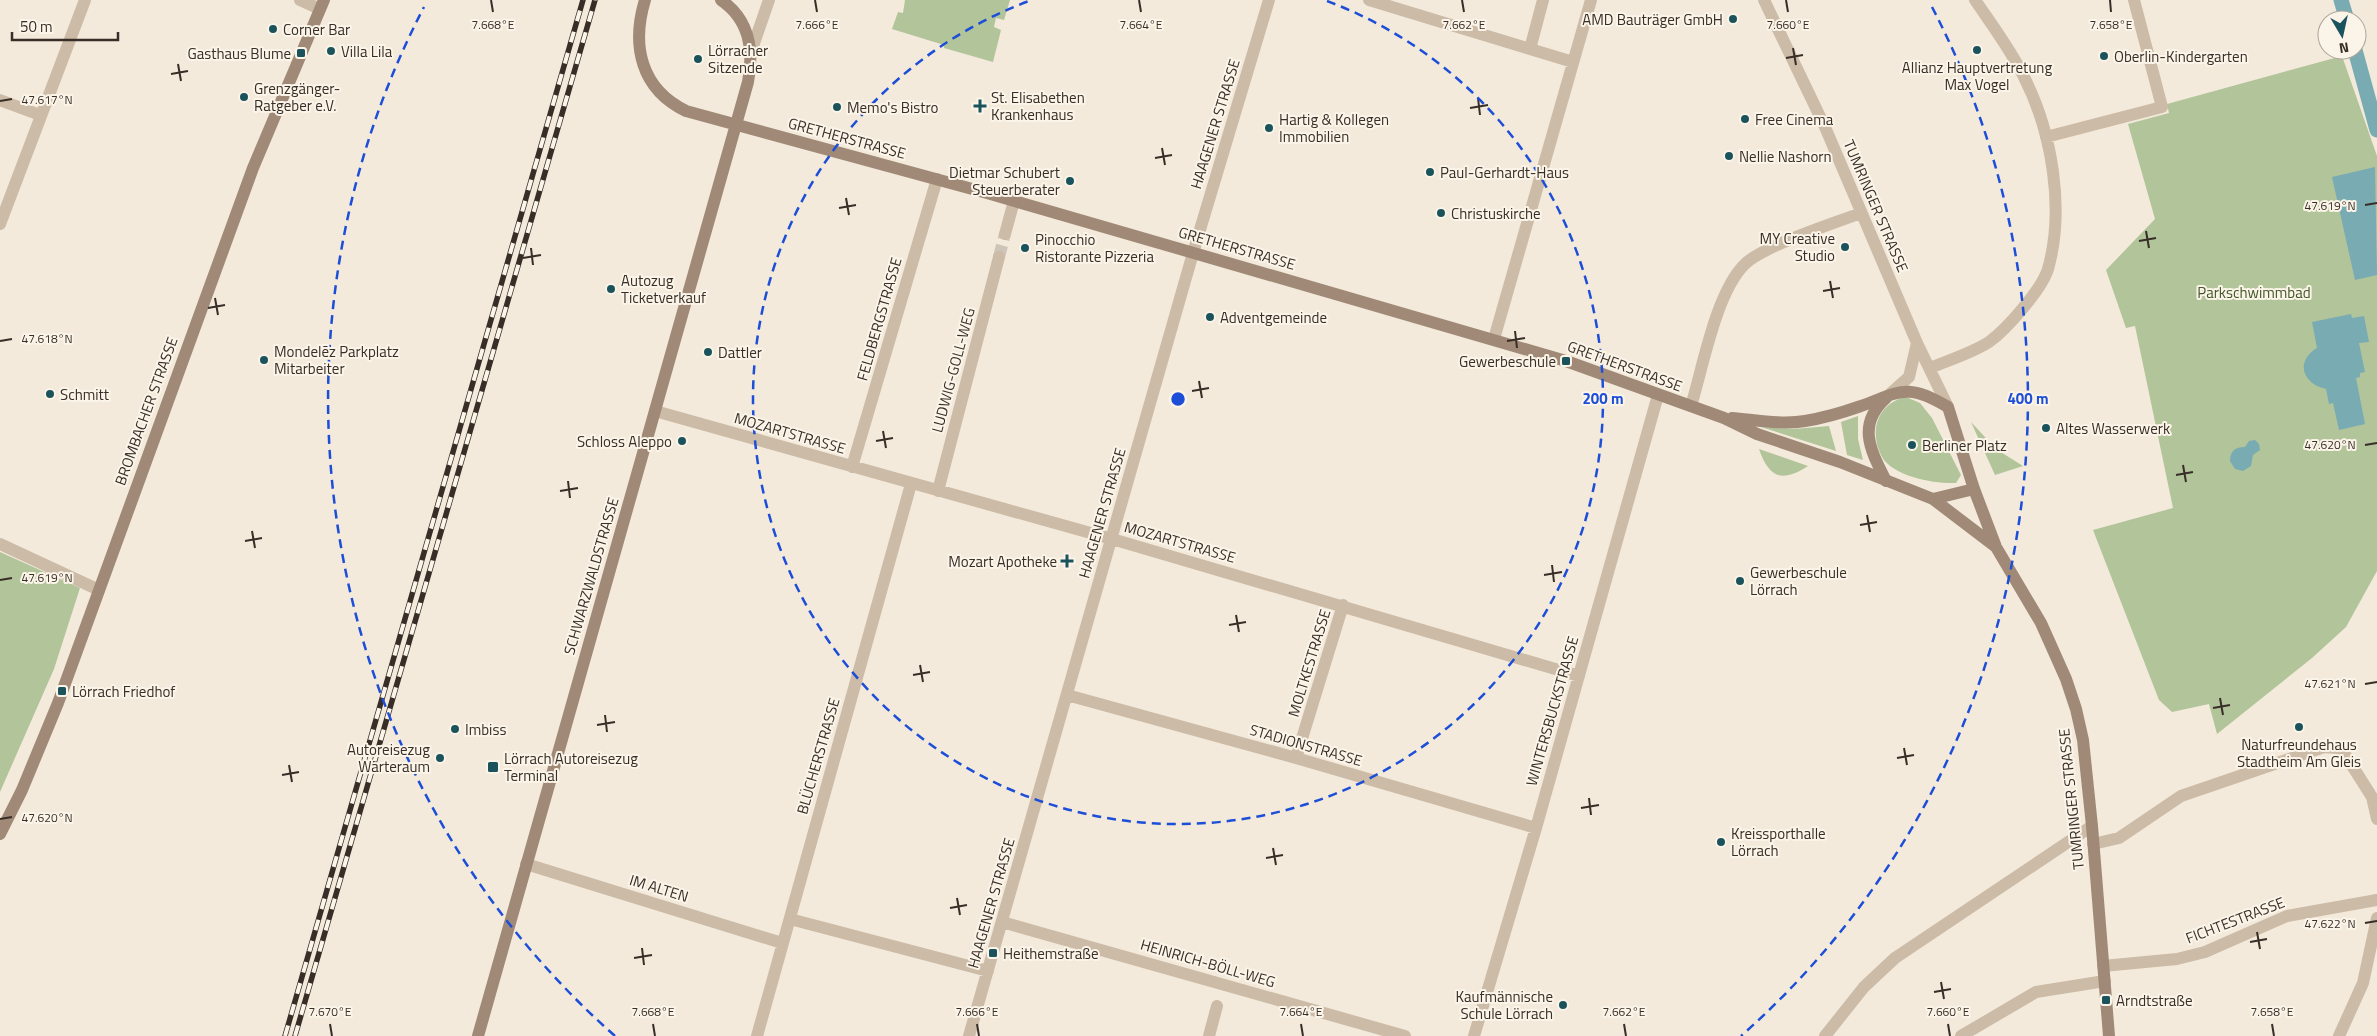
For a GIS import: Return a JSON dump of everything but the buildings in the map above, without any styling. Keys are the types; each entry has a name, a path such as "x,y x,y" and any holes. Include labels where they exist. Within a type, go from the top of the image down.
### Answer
{"main road":[{"path":"721,0 730,6 743,23 751,52"},
{"name":"GRETHERSTRASSE","path":"644,2 641,28 642,56 650,82 659,93 686,111 937,179 1566,361 1724,418 1757,434 1933,499"},
{"name":"BROMBACHER STRASSE","path":"0,834 35,759 99,590 253,168 322,4"},
{"name":"SCHWARZWALDSTRASSE","path":"478,1036 748,82 751,52"},
{"path":"1886,481 1871,452 1869,425 1872,414 1891,393"},
{"name":"GRETHERSTRASSE","path":"1724,418 1803,421 1859,407 1891,393 1918,393 1948,407"},
{"name":"TUMRINGER STRASSE","path":"1948,407 1974,489 1996,547 2031,602 2066,679 2082,740 2092,826 2109,1036"},
{"path":"1933,499 1974,489"},
{"name":"TUMRINGER STRASSE","path":"1933,499 1996,547"}],"street":[{"path":"0,224 85,0"},
{"path":"300,0 322,4"},
{"path":"751,52 769,0"},
{"name":"HAAGENER STRASSE","path":"969,1036 1193,253 1269,0"},
{"path":"1369,0 1573,62"},
{"path":"1530,49 1543,0"},
{"path":"1494,339 1591,0"},
{"name":"TUMRINGER STRASSE","path":"1764,0 1825,127 1917,344 1948,407"},
{"path":"1930,368 1988,342 2021,313 2048,271 2056,229 2055,182 2046,137 2024,78 1998,32 1975,0"},
{"path":"2046,137 2162,107 2134,0"},
{"path":"0,100 40,115"},
{"name":"FELDBERGSTRASSE","path":"852,467 937,179"},
{"path":"1005,234 1014,201"},
{"path":"1691,406 1724,293 1746,263 1796,238 1861,213"},
{"name":"LUDWIG-GOLL-WEG","path":"938,491 999,257"},
{"path":"1891,393 1909,376 1917,344"},
{"name":"WINTERSBUCKSTRASSE","path":"1474,1036 1536,828 1658,395"},
{"name":"MOZARTSTRASSE","path":"655,411 1112,539 1579,676"},
{"name":"BLÜCHERSTRASSE","path":"757,1036 911,484"},
{"path":"0,544 99,590"},
{"name":"MOLTKESTRASSE","path":"1296,758 1343,606"},
{"name":"STADIONSTRASSE","path":"1067,695 1296,758 1536,828"},
{"path":"2093,844 2119,838 2181,796 2324,747 2337,748 2346,756 2372,797 2377,820"},
{"path":"1826,1036 1864,987 1895,958 2092,826"},
{"name":"IM ALTEN","path":"526,864 782,943"},
{"name":"FICHTESTRASSE","path":"2103,966 2177,959 2196,954 2287,916 2377,900"},
{"path":"2339,1036 2363,984 2377,918"},
{"path":"790,919 988,971"},
{"name":"HEINRICH-BÖLL-WEG","path":"1002,922 1405,1036"},
{"path":"1962,1036 2036,992 2105,981"},
{"path":"1209,1036 1216,1006"}],"green space":[{"path":"905,0 1010,0 1004,20 996,18 994,27 1001,30 993,62 944,48 944,45 892,29 898,12 903,13"},
{"name":"Parkschwimmbad","path":"2327,60 2343,60 2377,156 2377,571 2346,627 2312,658 2217,734 2209,704 2172,712 2159,700 2093,530 2173,508 2135,326 2126,328 2106,270 2155,219 2128,124 2169,113 2167,104"},
{"name":"Berliner Platz","path":"1906,397 1920,403 1932,418 1961,475 1956,483 1916,478 1896,470 1882,457 1876,438 1878,419 1888,405"},
{"path":"1858,416 1858,439 1863,460 1847,455 1841,422"},
{"path":"1971,422 1996,449 2023,466 1995,475"},
{"path":"1829,426 1836,451 1761,427 1794,429"},
{"path":"1759,449 1808,466 1791,475 1778,475 1767,466"},
{"path":"0,552 80,588 54,669 0,792"}],"water":[{"path":"2375,167 2377,275 2355,280 2332,177"},
{"path":"2351,314 2352,318 2364,316 2369,342 2359,343 2365,372 2360,373 2360,377 2356,378 2365,424 2339,430 2333,403 2329,404 2326,389 2311,382 2304,372 2304,365 2310,353 2317,348 2312,322"},
{"path":"2255,440 2259,444 2260,450 2253,455 2251,466 2243,471 2235,469 2230,461 2232,452 2238,448 2245,447 2249,441"}],"waterway":[{"path":"2341,0 2344,10"},
{"path":"2358,60 2377,130"}],"tunnel":[{"path":"999,257 1005,234"}],"railway":[{"path":"285,1036 583,0"},
{"path":"295,1036 595,0"}],"place":[{"name":"AMD Bauträger GmbH","path":"1733,19"},
{"name":"Corner Bar","path":"273,29"},
{"name":"Allianz Hauptvertretung Max Vogel","path":"1977,50"},
{"name":"Villa Lila","path":"331,51"},
{"name":"Gasthaus Blume","path":"301,53"},
{"name":"Oberlin-Kindergarten","path":"2104,56"},
{"name":"Lörracher Sitzende","path":"698,59"},
{"name":"Grenzgänger- Ratgeber e.V.","path":"244,97"},
{"name":"St. Elisabethen Krankenhaus","path":"980,106"},
{"name":"Memo's Bistro","path":"837,107"},
{"name":"Free Cinema","path":"1745,119"},
{"name":"Hartig & Kollegen Immobilien","path":"1269,128"},
{"name":"Nellie Nashorn","path":"1729,156"},
{"name":"Paul-Gerhardt-Haus","path":"1430,172"},
{"name":"Dietmar Schubert Steuerberater","path":"1070,181"},
{"name":"Christuskirche","path":"1441,213"},
{"name":"MY Creative Studio","path":"1845,247"},
{"name":"Pinocchio Ristorante Pizzeria","path":"1025,248"},
{"name":"Autozug Ticketverkauf","path":"611,289"},
{"name":"Adventgemeinde","path":"1210,317"},
{"name":"Dattler","path":"708,352"},
{"name":"Mondelēz Parkplatz Mitarbeiter","path":"264,360"},
{"name":"Gewerbeschule","path":"1566,361"},
{"name":"Schmitt","path":"50,394"},
{"name":"Altes Wasserwerk","path":"2046,428"},
{"name":"Schloss Aleppo","path":"682,441"},
{"name":"Berliner Platz","path":"1912,445"},
{"name":"Mozart Apotheke","path":"1067,561"},
{"name":"Gewerbeschule Lörrach","path":"1740,581"},
{"name":"Lörrach Friedhof","path":"62,691"},
{"name":"Naturfreundehaus Stadtheim Am Gleis","path":"2299,727"},
{"name":"Imbiss","path":"455,729"},
{"name":"Autoreisezug Warteraum","path":"440,758"},
{"name":"Lörrach Autoreisezug Terminal","path":"493,767"},
{"name":"Kreissporthalle Lörrach","path":"1721,842"},
{"name":"Heithemstraße","path":"993,953"},
{"name":"Arndtstraße","path":"2106,1000"},
{"name":"Kaufmännische Schule Lörrach","path":"1563,1005"}]}
